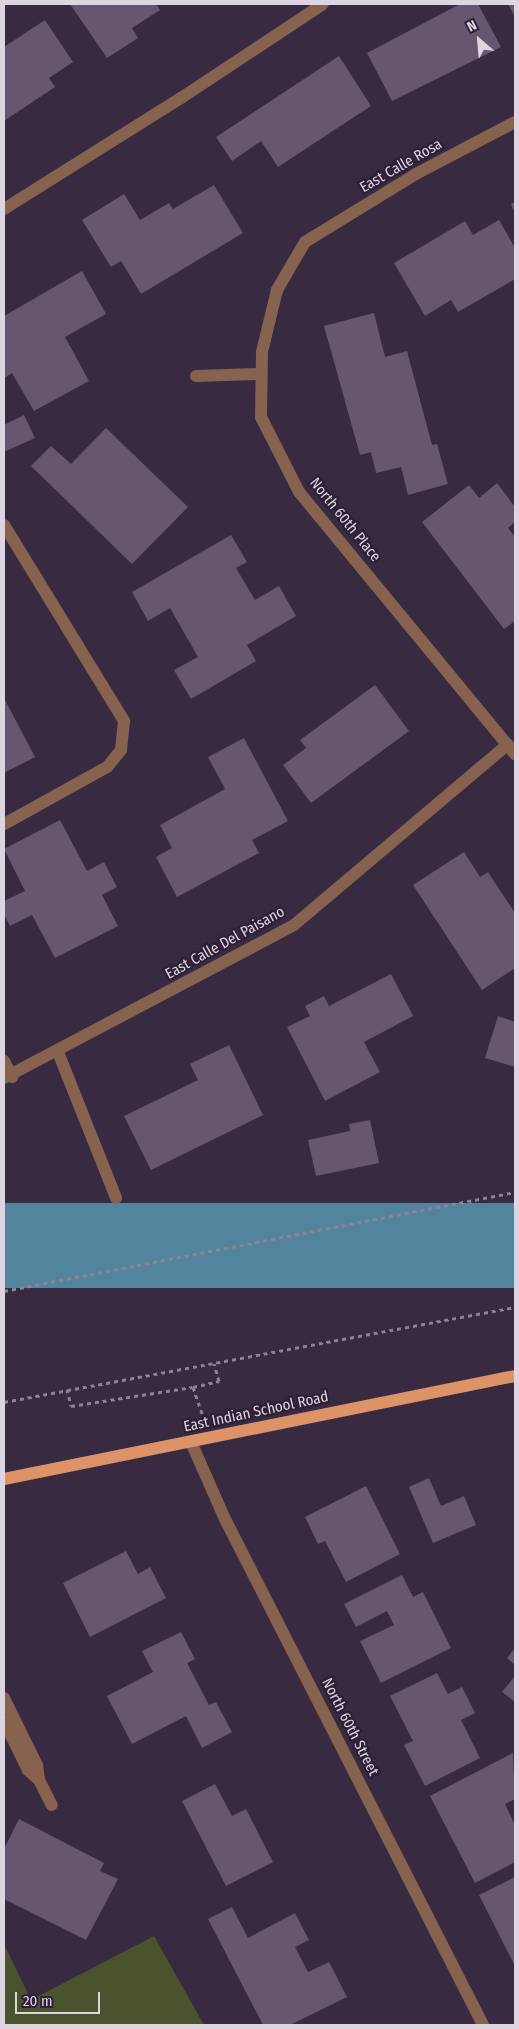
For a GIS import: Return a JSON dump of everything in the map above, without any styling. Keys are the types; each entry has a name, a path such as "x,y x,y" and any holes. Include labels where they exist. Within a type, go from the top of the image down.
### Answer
{"main road":[{"name":"East Indian School Road","path":"4,1479 515,1376"}],"street":[{"path":"4,209 323,4"},
{"name":"East Calle Rosa","path":"305,242 416,174 515,122"},
{"name":"North 60th Place","path":"305,242 277,290 262,352 261,417 299,492 512,749"},
{"path":"196,376 262,374"},
{"path":"4,525 124,721 122,750 107,767 4,824"},
{"name":"East Calle Del Paisano","path":"8,1077 294,925 512,749"},
{"path":"58,1052 116,1198"},
{"path":"4,1061 8,1077"},
{"name":"North 60th Street","path":"191,1442 226,1519 483,2025"},
{"path":"4,1698 37,1765 40,1780 52,1805"},
{"path":"4,1721 28,1770 40,1780"}],"path":[{"path":"4,1291 515,1192"},
{"path":"4,1402 515,1307"},
{"path":"67,1389 71,1406 193,1387 219,1381 214,1364"},
{"path":"193,1387 210,1438"}],"green space":[{"path":"154,1936 204,2025 4,2025 4,1944 31,2000"}],"water":[{"path":"4,1203 515,1203 515,1288 4,1288"}],"building":[{"path":"70,4 156,4 160,10 132,28 138,38 107,58"},
{"path":"460,4 478,4 501,47 392,101 367,53"},
{"path":"508,4 515,4 515,17"},
{"path":"45,20 73,62 49,78 55,87 4,121 4,47"},
{"path":"339,56 371,106 278,167 261,141 232,161 216,137"},
{"path":"214,185 243,233 141,294 121,261 111,267 82,220 124,194 140,220 169,203 173,209"},
{"path":"515,202 515,213 511,204"},
{"path":"499,220 515,248 515,279 458,312 451,300 425,316 394,263 465,221 473,235"},
{"path":"82,271 106,314 65,337 89,381 34,411 12,373 4,378 4,316"},
{"path":"374,313 385,357 407,351 432,445 437,444 448,484 408,495 401,467 376,473 371,452 360,455 324,326"},
{"path":"24,415 35,438 4,452 4,425"},
{"path":"106,428 188,507 132,564 31,466 51,446 71,464"},
{"path":"497,483 515,507 515,522 508,528 515,537 515,621 504,629 422,522 469,485 479,498"},
{"path":"231,535 247,562 236,568 255,600 279,586 296,616 247,645 256,661 191,699 174,670 198,657 170,608 148,621 132,592"},
{"path":"375,685 409,731 311,803 283,765 306,748 300,740"},
{"path":"4,698 35,757 4,773"},
{"path":"244,738 288,821 252,840 259,853 177,897 156,857 172,848 160,825 225,789 208,757"},
{"path":"60,820 87,871 104,862 117,887 102,895 118,926 55,958 32,915 10,926 4,914 4,901 25,891 4,849"},
{"path":"464,852 480,877 488,872 515,913 515,968 482,990 413,885"},
{"path":"391,974 413,1016 364,1042 380,1072 325,1101 287,1027 310,1016 305,1006 324,996 329,1006"},
{"path":"498,1016 515,1022 515,1067 485,1058"},
{"path":"229,1045 263,1115 151,1170 124,1116 198,1080 190,1064"},
{"path":"370,1120 379,1163 316,1176 308,1140 350,1131 349,1124"},
{"path":"429,1478 441,1506 464,1496 476,1525 433,1543 409,1487"},
{"path":"366,1486 400,1554 346,1582 325,1541 318,1544 305,1517"},
{"path":"126,1551 138,1574 150,1567 166,1598 90,1637 63,1583"},
{"path":"402,1575 413,1597 423,1592 451,1648 381,1683 360,1641 394,1625 387,1611 356,1627 344,1604"},
{"path":"181,1632 195,1659 187,1663 209,1705 216,1702 232,1732 202,1748 186,1716 132,1744 107,1696 153,1672 142,1651"},
{"path":"515,1648 515,1665 507,1658"},
{"path":"437,1673 448,1694 462,1687 475,1713 461,1720 480,1758 425,1786 404,1745 413,1741 390,1696"},
{"path":"515,1676 515,1702 502,1692"},
{"path":"513,1753 515,1799 505,1804 515,1825 515,1862 475,1883 430,1796"},
{"path":"215,1784 232,1816 246,1809 273,1862 226,1886 182,1801"},
{"path":"19,1819 104,1863 100,1871 118,1879 86,1940 4,1899 4,1849"},
{"path":"515,1877 515,1966 479,1895"},
{"path":"232,1907 248,1938 295,1913 309,1940 295,1947 308,1972 329,1962 347,1997 290,2025 263,2025 208,1919"}]}
